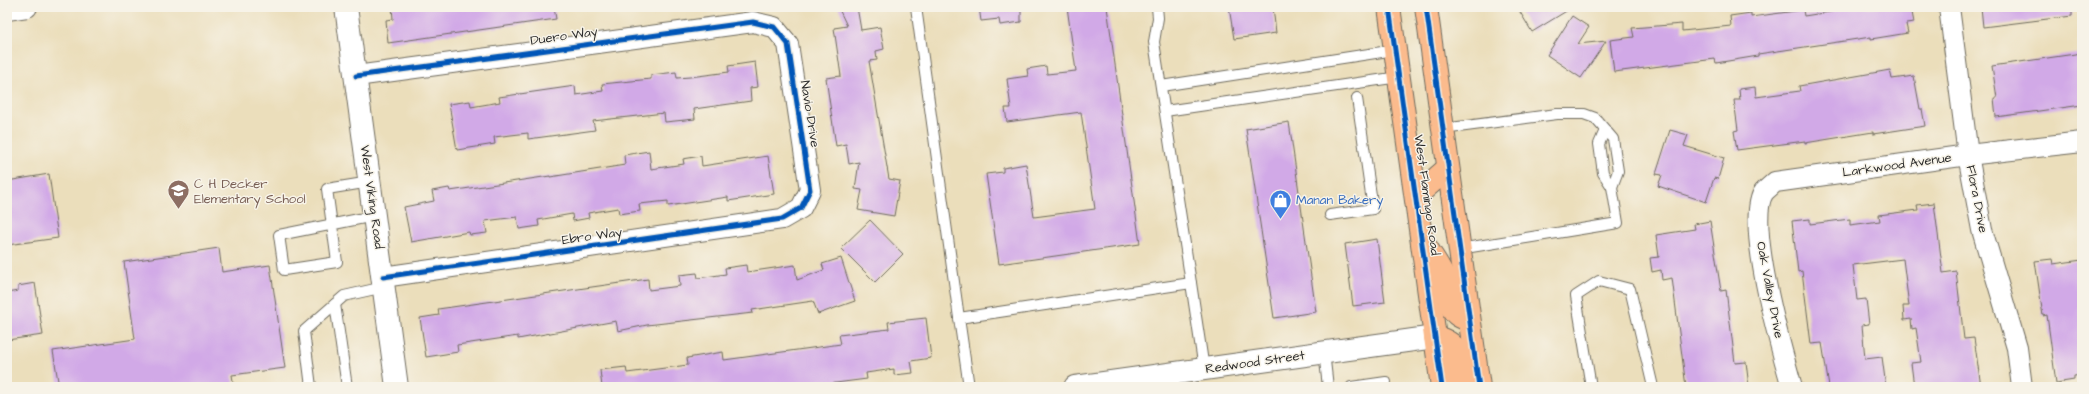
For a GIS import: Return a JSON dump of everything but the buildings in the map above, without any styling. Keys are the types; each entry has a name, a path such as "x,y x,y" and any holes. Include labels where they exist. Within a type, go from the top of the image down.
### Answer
{"main road":[{"name":"West Flamingo Road","path":"1389,7 1442,387"},
{"name":"West Flamingo Road","path":"1426,7 1479,387"},
{"path":"1416,196 1448,168"},
{"path":"1422,240 1444,276 1451,307 1456,314 1462,318 1469,319"},
{"path":"1435,336 1449,340 1456,350 1463,387"}],"street":[{"path":"7,10 28,7"},
{"name":"West Viking Road","path":"346,7 397,387"},
{"name":"Flora Drive","path":"1949,7 1968,155 1982,230 2017,348 2022,387"},
{"name":"Duero Way","path":"356,76 753,22 774,27"},
{"name":"Navio Drive","path":"774,27 788,44 809,183 810,190 801,208"},
{"name":"Larkwood Avenue","path":"1763,193 1775,182 1968,155 2082,142"},
{"name":"Oak Valley Drive","path":"1763,193 1757,223 1773,320 1792,387"},
{"name":"Ebro Way","path":"383,282 782,219 801,208"},
{"name":"Redwood Street","path":"1075,387 1435,336"}],"lane":[{"path":"916,7 969,387"},
{"path":"1157,7 1158,18 1154,42 1204,369"},
{"path":"1161,86 1396,50"},
{"path":"1165,111 1399,77"},
{"path":"1330,214 1373,209 1357,98"},
{"path":"1443,129 1556,114 1584,114 1595,118 1613,139 1618,171 1612,187"},
{"path":"1459,249 1618,224 1612,187 1603,173 1599,144 1605,130"},
{"path":"370,182 327,189 331,225 337,262 284,270 279,235 331,225 374,216"},
{"path":"1591,387 1576,296 1599,281 1630,289 1653,387"},
{"path":"311,387 304,331 344,296 383,282"},
{"path":"959,318 1191,284"},
{"path":"335,304 347,387"},
{"path":"1324,352 1328,387"},
{"path":"1351,387 1386,382"}],"cycle path":[{"path":"1389,7 1442,387"},
{"path":"1426,7 1479,387"},
{"path":"356,76 753,22 774,27 788,44 810,190 801,208 782,219 383,277"}],"place":[{"name":"C H Decker Elementary School","path":"178,210"},
{"name":"Manan Bakery","path":"1281,220"}]}
